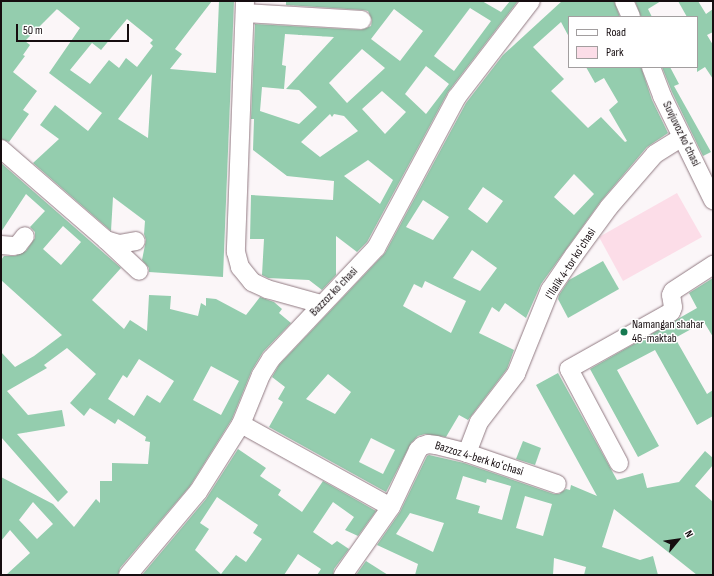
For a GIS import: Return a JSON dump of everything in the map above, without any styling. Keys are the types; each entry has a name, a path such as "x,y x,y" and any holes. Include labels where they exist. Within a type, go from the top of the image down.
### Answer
{"street":[{"name":"Bazzoz koʻchasi","path":"128,575 198,492 241,424 261,375 276,353 321,304 376,248 457,97 531,1"},
{"path":"624,1 631,16"},
{"path":"321,304 267,289 252,282 240,267 236,252 245,7 362,20"},
{"name":"Suvjuvoz koʻchasi","path":"651,68 682,137 713,200"},
{"name":"Iʻllalik 4-tor koʻchasi","path":"467,453 479,422 516,374 550,290 558,278 610,206 654,154 682,137"},
{"path":"1,149 106,240 139,271"},
{"path":"1,245 18,245 25,236"},
{"path":"106,240 119,244 136,241"},
{"path":"619,463 569,369 671,312 673,307 671,295 673,291 713,265"},
{"path":"241,424 391,507"},
{"name":"Bazzoz 4-berk koʻchasi","path":"343,575 391,507 418,450 422,446 428,444 436,445 467,453 557,484"}],"green space":[{"path":"677,193 702,237 623,281 599,237"}],"building":[{"path":"1,1 212,1 175,49 182,54 170,69 216,73 219,1 234,1 223,277 149,272 149,268 142,260 146,240 144,234 145,221 113,197 111,231 33,163 59,139 40,125 55,105 88,131 102,113 49,73 80,28 57,9 25,41 30,45 23,55 25,56 13,72 37,91 23,110 29,114 9,142 1,139","holes":["127,19 153,40 150,43 153,46 137,67 126,58 119,68 109,60 90,84 70,70 92,43 101,50","152,74 148,138 118,119"]},
{"path":"286,1 482,1 501,12 510,1 518,1 448,92 367,242 357,252 336,236 336,275 322,290 309,280 268,278 262,275 264,239 250,239 251,195 333,200 334,181 287,176 253,150 254,119 251,119 255,24 361,30 371,26 372,20 368,11 363,10 286,5","holes":["470,8 491,21 454,71 434,56","394,9 423,31 400,61 371,39","285,34 334,37 286,89 299,90 317,107 299,124 260,111 262,87 284,89 286,66 282,65","362,49 385,68 347,103 329,83","426,66 449,84 426,114 405,94","382,91 406,112 385,134 362,109","330,114 332,117 334,114 344,116 358,131 320,157 301,142","368,160 393,180 380,204 344,176"]},
{"path":"562,1 614,1 620,16 568,16 568,35 561,22 533,47 564,79 551,91 588,128 601,117 625,142 627,141 609,110 618,102 604,78 595,83 587,68 641,68 652,100 668,133 647,147 601,201 541,284 526,318 505,303 499,312 492,307 479,333 514,350 507,369 468,420 459,415 446,437 425,434 418,436 411,443 386,492 269,427 283,402 278,399 285,387 272,377 279,365 385,253 466,103 503,55","holes":["574,174 594,194 574,215 554,197","483,187 503,201 487,223 468,209","423,200 449,217 433,240 406,227","472,250 497,268 480,291 453,278","425,281 466,301 451,333 403,306 414,284 422,288","328,374 351,392 335,414 306,399","371,438 395,450 383,474 359,462"]},
{"path":"635,1 661,1 648,9 652,16 641,16"},
{"path":"678,1 698,1 706,14 713,9 713,32 707,35 713,45 713,79 705,67 697,72 698,16 686,16"},
{"path":"662,68 671,68 679,84 674,86 711,152 703,156 672,92"},
{"path":"1,163 121,268 92,300 124,329 130,320 147,331 149,295 171,296 170,309 198,316 201,303 206,306 206,298 216,299 246,315 260,297 274,302 282,309 279,313 291,323 263,352 252,370 232,419 190,486 120,568 118,575 6,575 30,553 10,530 1,541 1,477 53,504 74,527 96,499 100,503 100,481 112,481 112,463 148,464 150,442 145,441 146,437 118,419 115,424 90,408 84,416 70,403 96,374 67,348 44,365 47,368 7,391 28,415 62,410 65,426 17,434 68,492 58,502 1,437 1,352 15,367 34,356 62,335 1,280 1,260 4,256 15,256 26,251 35,238 35,232 30,227 45,211 26,194 1,232","holes":["63,226 81,242 61,265 43,249","139,359 174,381 160,403 147,395 134,416 108,399 123,375 127,378","211,366 239,381 221,415 193,400","33,502 53,524 37,539 19,520"]},
{"path":"603,261 619,289 568,318 558,299 559,295 569,280"},
{"path":"713,278 713,337 704,322 675,338 707,394 713,390 713,416 697,425 655,350 617,370 659,446 638,457 590,369 697,308 689,293"},
{"path":"558,373 617,480 643,473 647,488 679,482 705,451 713,458 713,465 695,486 713,502 713,575 697,575 614,509 602,547 640,560 653,556 658,575 584,575 586,567 554,558 553,575 415,575 418,564 377,545 400,512 427,456 429,455 464,463 554,494 559,494 566,489 570,490 571,485 597,496 536,385","holes":["463,476 486,483 487,479 511,486 502,520 478,513 480,506 456,499","525,496 552,504 543,536 516,528","410,513 444,523 433,552 396,534"]},
{"path":"523,441 541,448 535,465 516,459"},
{"path":"238,449 266,468 260,476 281,490 278,495 302,512 323,481 376,511 358,536 345,530 354,517 333,502 313,532 332,545 337,541 349,549 334,569 333,575 317,575 321,569 298,554 284,575 142,575 206,499","holes":["217,497 258,525 253,533 262,539 246,562 236,555 221,574 195,550 209,529 200,523"]},
{"path":"366,561 388,575 356,575"}],"place":[{"name":"Namangan shahar 46-maktab","path":"624,332"}]}
